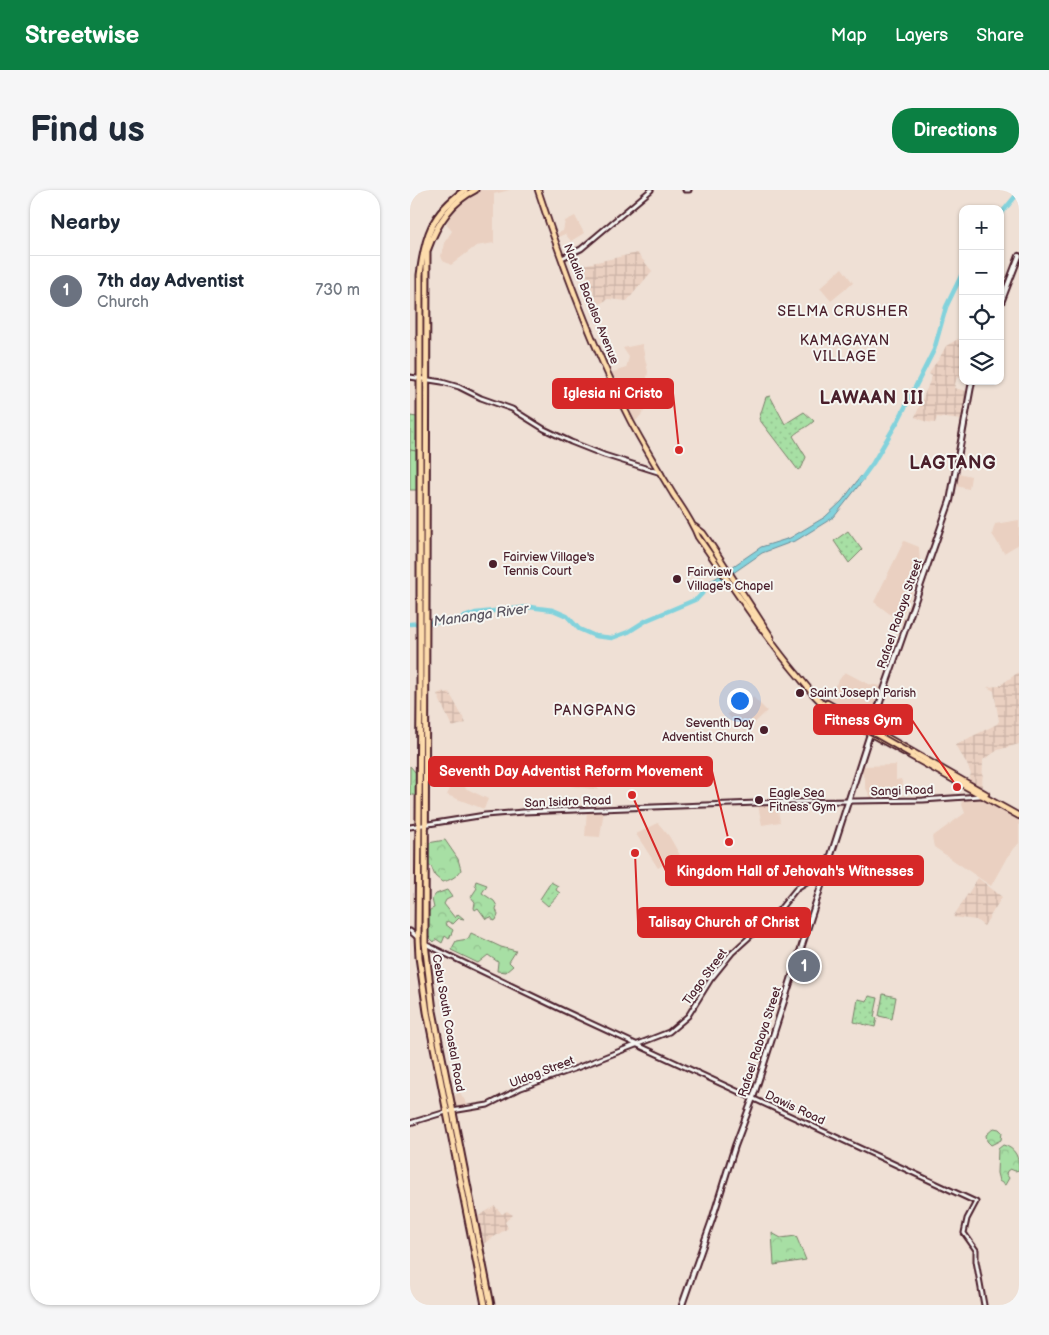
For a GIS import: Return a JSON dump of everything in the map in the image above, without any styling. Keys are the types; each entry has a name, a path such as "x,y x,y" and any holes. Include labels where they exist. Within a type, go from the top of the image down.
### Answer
{"highway":[{"name":"Cebu South Coastal Road","path":"465,190 450,202 435,220 424,246 420,275 423,379 423,693 422,825 418,937 427,1012 490,1305"},
{"name":"Cebu South Coastal Road","path":"423,379 427,251 432,235 450,209 458,201 475,190"},
{"name":"Cebu South Coastal Road","path":"422,825 425,943 433,1011 485,1305"}],"main road":[{"name":"Natalio Bacalso Avenue","path":"538,190 598,350 632,422 661,474 694,526 698,537 778,647 827,706 916,757"},
{"path":"1004,295 1019,256"},
{"name":"Rafael Rabaya Street","path":"682,1305 753,1098 871,731 948,505 971,385"},
{"name":"Natalio Bacalso Avenue","path":"694,526 710,544 755,616"},
{"name":"Natalio Bacalso Avenue","path":"827,706 1019,814"}],"street":[{"path":"562,258 581,249 651,190"},
{"path":"410,377 459,388 481,398 509,407 565,439 604,455 661,474"},
{"name":"Sangi Road","path":"848,801 923,800 984,794"},
{"name":"San Isidro Road","path":"410,827 485,815 516,813 848,801"},
{"name":"Tiago Street","path":"636,1044 669,1032 688,1016 711,979 734,951 780,909 797,888 825,871"},
{"path":"410,931 418,937"},
{"name":"Dawis Road","path":"425,943 469,966 976,1202 967,1219 964,1233 976,1249 976,1261 984,1305"},
{"name":"Uldog Street","path":"410,1123 450,1112 488,1105 522,1088 636,1044"}],"shaded area":[{"path":"480,190 510,190 494,194 494,243 476,246 451,265 443,261 441,256 444,243 452,231 447,225 449,214 463,200"},
{"path":"575,216 584,233 571,241 565,234 558,237 557,233 563,231 565,221"},
{"path":"637,253 652,271 627,301 608,299 598,305 583,265"},
{"path":"842,268 853,283 831,301 820,288"},
{"path":"959,340 959,378 957,377 954,388 967,391 962,420 937,417 935,423 927,422 915,417 932,376 929,374 946,346"},
{"path":"642,344 648,372 646,383 659,400 647,408 635,422 610,373 626,368 629,357 623,348"},
{"path":"958,473 971,476 969,489 956,486"},
{"path":"1019,520 1019,544 1004,553 992,534 995,524"},
{"path":"904,541 919,547 920,565 902,617 905,619 903,624 874,602"},
{"path":"845,672 868,684 882,686 869,725 824,700"},
{"path":"1019,672 1019,744 998,750 983,760 982,789 968,781 971,774 955,745 997,724 999,721 994,691 987,687 999,686"},
{"path":"444,691 445,693 449,692 466,723 452,727 437,694"},
{"path":"753,697 767,711 745,732 727,714"},
{"path":"463,760 473,763 465,788 488,799 484,809 447,795"},
{"path":"572,762 585,764 592,781 599,790 571,786"},
{"path":"896,765 896,780 901,779 904,789 888,797 871,798 865,786 862,766"},
{"path":"969,797 983,797 1019,817 1019,843 1007,857 991,886 934,847 932,837 965,813 961,802"},
{"path":"758,805 777,805 780,822 762,825"},
{"path":"604,810 600,837 585,836 587,811"},
{"path":"658,823 669,836 680,855 658,868 636,834"},
{"path":"978,878 1002,897 984,926 976,920 953,917"},
{"path":"459,1091 470,1109 457,1110 454,1108 452,1099"},
{"path":"495,1206 502,1214 507,1211 513,1215 505,1222 508,1228 483,1244 477,1217"}],"green space":[{"path":"770,396 785,424 804,412 814,421 793,436 806,457 802,467 798,470 759,419 766,397"},
{"path":"410,416 417,417 416,451 410,450"},
{"path":"410,450 416,451 417,490 410,490"},
{"path":"848,531 862,550 849,563 834,541"},
{"path":"410,766 416,773 416,796 410,794"},
{"path":"445,840 458,859 461,870 453,878 442,882 435,876 431,866 427,866 428,843"},
{"path":"476,881 487,885 482,893 494,901 497,906 498,915 494,921 491,917 486,919 478,908 475,910 474,908 475,902 471,897 477,888"},
{"path":"551,882 558,886 556,890 560,893 548,906 540,899"},
{"path":"447,890 452,897 446,900 444,904 455,918 458,914 464,919 459,918 453,924 447,921 445,924 453,930 449,939 445,936 442,943 436,939 434,942 428,936 428,912 434,908 432,899 436,894"},
{"path":"471,933 501,947 516,951 509,962 513,966 506,972 497,971 498,962 488,955 478,963 451,950 456,941 468,939"},
{"path":"883,994 896,997 892,1019 879,1016"},
{"path":"869,996 878,998 874,1017 877,1018 875,1027 854,1022 858,999 867,1001"},
{"path":"994,1128 1002,1132 1001,1140 991,1145 987,1141 986,1135"},
{"path":"1003,1145 1014,1151 1019,1166 1019,1170 1010,1169 1007,1171 1006,1174 1009,1178 1005,1185 999,1181 997,1173 998,1149"},
{"path":"772,1233 781,1238 796,1236 806,1260 774,1265"}],"water":[{"path":"861,476 864,479 834,517 797,540 762,553 713,587 709,581 761,547 790,538 825,517 842,501"}],"waterway":[{"name":"Mananga River","path":"1004,210 1019,192"},
{"name":"Mananga River","path":"860,481 899,419 934,350 946,307 959,280"},
{"name":"Mananga River","path":"410,624 453,621 476,613 530,607 553,610 567,616 579,629 595,636 612,638 628,632 647,620 697,599 714,581"}],"place":[{"name":"Iglesia ni Cristo","path":"679,450"},
{"name":"Fairview Village's Tennis Court","path":"493,564"},
{"name":"Fairview Village's Chapel","path":"677,579"},
{"name":"Saint Joseph Parish","path":"800,693"},
{"name":"Seventh Day Adventist Church","path":"764,730"},
{"name":"Fitness Gym","path":"957,787"},
{"name":"Kingdom Hall of Jehovah's Witnesses","path":"632,795"},
{"name":"Eagle Sea Fitness Gym","path":"759,800"},
{"name":"Seventh Day Adventist Reform Movement","path":"729,842"},
{"name":"Talisay Church of Christ","path":"635,853"},
{"name":"7th day Adventist","path":"804,966"}],"district":[{"name":"SELMA CRUSHER","path":"843,311"},
{"name":"KAMAGAYAN VILLAGE","path":"845,348"},
{"name":"LAWAAN III","path":"872,398"},
{"name":"LAGTANG","path":"953,463"},
{"name":"PANGPANG","path":"595,710"}]}
